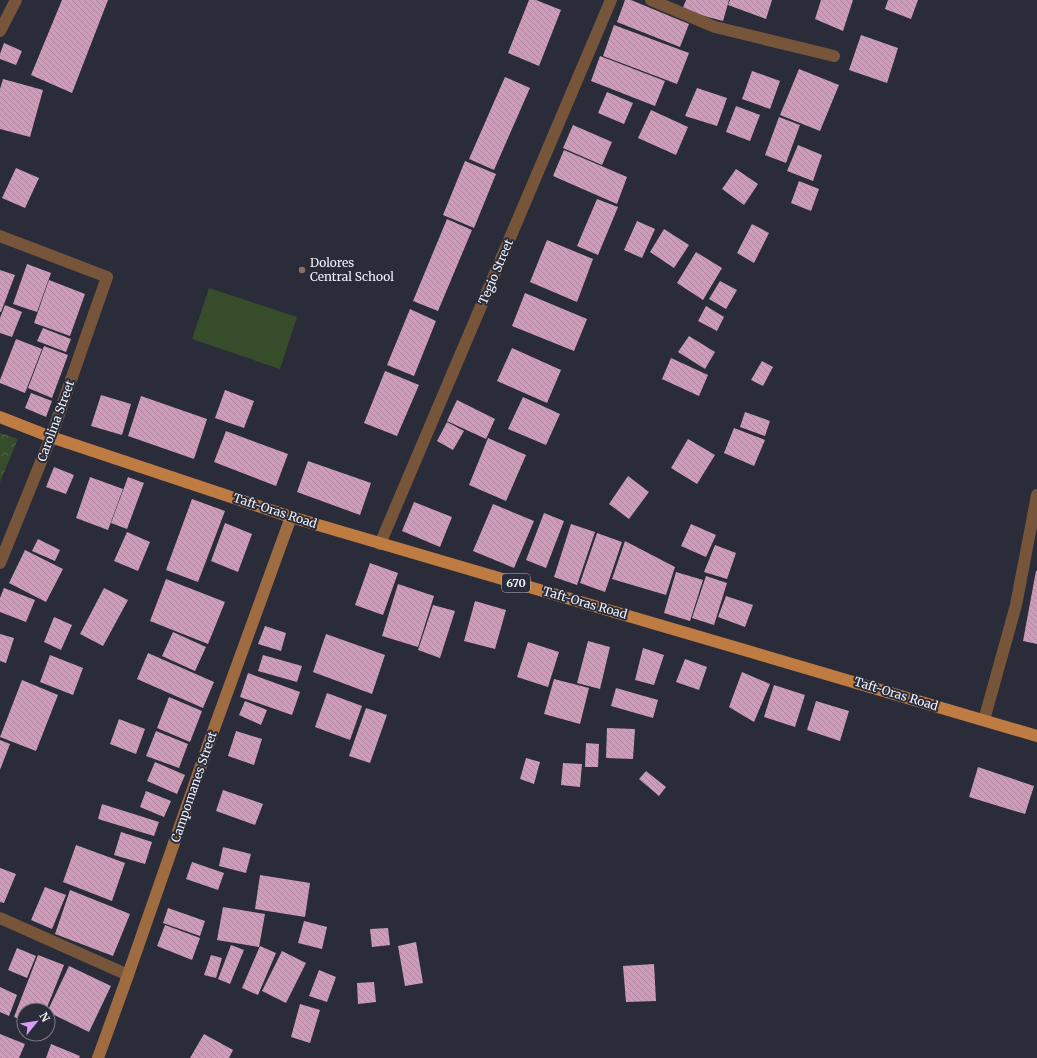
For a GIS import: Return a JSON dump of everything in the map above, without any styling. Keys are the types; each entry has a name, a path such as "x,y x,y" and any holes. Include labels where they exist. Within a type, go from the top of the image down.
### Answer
{"main road":[{"name":"Taft-Oras Road","path":"0,416 51,437 291,517 1037,736"}],"street":[{"path":"0,32 16,0"},
{"name":"Tegio Street","path":"380,544 611,0"},
{"path":"651,0 715,27 834,56"},
{"name":"Carolina Street","path":"0,236 107,277 51,437 0,563"},
{"path":"984,720 1016,605 1037,496"},
{"name":"Campomanes Street","path":"98,1058 291,517"},
{"path":"0,918 128,975"}],"green space":[{"path":"209,288 297,317 280,369 192,339"},
{"path":"0,433 18,439 0,482"}],"building":[{"path":"62,0 108,0 72,93 31,75"},
{"path":"529,0 536,0 561,10 539,66 508,53"},
{"path":"625,0 631,0 689,24 680,47 617,22"},
{"path":"686,0 729,0 723,21 682,10"},
{"path":"730,0 772,0 766,19 728,5"},
{"path":"821,0 853,0 843,31 815,19"},
{"path":"888,0 918,0 911,19 885,9"},
{"path":"614,25 689,53 677,84 603,56"},
{"path":"861,35 898,48 887,83 849,70"},
{"path":"4,43 22,51 16,65 0,59 0,54"},
{"path":"600,56 665,81 655,106 591,81"},
{"path":"799,69 839,85 820,131 780,115"},
{"path":"752,71 780,81 770,109 742,99"},
{"path":"505,77 530,88 494,170 469,159"},
{"path":"3,79 43,90 30,137 0,129 0,89"},
{"path":"697,88 727,98 717,126 685,116"},
{"path":"607,92 633,103 624,124 598,113"},
{"path":"736,106 760,115 750,141 726,132"},
{"path":"651,110 688,127 676,155 638,138"},
{"path":"779,117 800,125 786,163 765,155"},
{"path":"573,125 612,142 602,165 563,148"},
{"path":"798,145 822,155 813,181 787,171"},
{"path":"564,150 627,177 617,204 553,176"},
{"path":"465,161 496,174 474,228 443,215"},
{"path":"16,168 39,178 25,208 2,198"},
{"path":"736,169 758,184 744,205 722,189"},
{"path":"799,181 819,189 811,211 791,203"},
{"path":"597,199 618,207 598,255 577,246"},
{"path":"447,219 472,230 438,311 413,301"},
{"path":"637,221 655,229 642,258 624,250"},
{"path":"752,224 769,233 754,263 737,253"},
{"path":"664,229 689,245 674,268 650,252"},
{"path":"547,240 593,259 577,302 530,282"},
{"path":"696,252 722,268 703,300 677,283"},
{"path":"27,264 51,273 37,312 13,304"},
{"path":"0,270 15,275 1,312 0,312"},
{"path":"49,280 85,294 70,336 34,323"},
{"path":"720,281 737,290 726,309 709,299"},
{"path":"525,293 587,319 574,351 512,326"},
{"path":"5,305 22,312 12,337 0,333 0,318"},
{"path":"706,306 724,317 717,331 698,321"},
{"path":"410,309 436,321 414,376 387,365"},
{"path":"43,328 71,339 66,352 37,341"},
{"path":"689,336 715,352 705,369 678,352"},
{"path":"16,339 42,349 25,393 0,383"},
{"path":"44,346 68,355 52,398 28,388"},
{"path":"512,348 561,370 547,403 497,381"},
{"path":"671,358 708,375 699,396 662,379"},
{"path":"762,361 773,367 763,386 751,380"},
{"path":"385,371 419,385 397,436 364,423"},
{"path":"225,390 254,401 244,428 215,418"},
{"path":"31,393 52,401 46,417 25,408"},
{"path":"101,395 131,404 122,435 91,426"},
{"path":"141,396 207,419 194,459 128,436"},
{"path":"523,397 560,414 546,445 508,429"},
{"path":"457,400 495,419 486,439 447,421"},
{"path":"745,412 770,421 765,436 740,427"},
{"path":"447,422 464,431 453,450 437,441"},
{"path":"734,428 765,440 754,466 724,453"},
{"path":"226,431 288,454 276,486 214,462"},
{"path":"488,438 526,455 506,501 469,485"},
{"path":"688,439 715,455 697,484 671,468"},
{"path":"308,461 371,483 360,515 297,492"},
{"path":"54,467 74,475 66,494 46,487"},
{"path":"628,476 649,492 629,519 609,504"},
{"path":"90,477 123,489 108,530 76,518"},
{"path":"128,477 144,483 127,529 111,523"},
{"path":"192,499 225,511 198,582 166,570"},
{"path":"414,502 452,517 440,547 402,531"},
{"path":"493,504 534,521 514,568 473,551"},
{"path":"544,513 564,521 546,568 526,560"},
{"path":"225,523 252,534 238,572 211,561"},
{"path":"571,524 595,532 577,585 554,577"},
{"path":"691,524 716,535 706,557 681,546"},
{"path":"127,532 150,542 138,571 114,561"},
{"path":"597,533 622,542 605,592 580,583"},
{"path":"38,539 60,550 55,561 32,551"},
{"path":"625,541 675,567 666,595 612,579"},
{"path":"715,545 736,553 727,579 704,572"},
{"path":"25,550 63,569 46,602 9,583"},
{"path":"370,563 398,573 383,615 355,605"},
{"path":"1037,571 1037,644 1023,641"},
{"path":"676,572 703,580 690,621 664,613"},
{"path":"706,576 727,583 714,625 692,618"},
{"path":"166,579 225,602 208,644 150,621"},
{"path":"398,584 434,596 418,647 382,636"},
{"path":"4,588 35,600 26,622 0,612 0,598"},
{"path":"104,588 128,600 103,646 80,634"},
{"path":"726,596 753,605 745,627 718,617"},
{"path":"475,601 506,610 495,649 464,641"},
{"path":"433,605 455,611 440,658 418,650"},
{"path":"54,617 72,625 61,650 44,642"},
{"path":"265,626 286,633 281,651 258,644"},
{"path":"173,632 206,647 195,671 162,656"},
{"path":"0,634 14,638 6,663 0,661"},
{"path":"326,634 385,655 372,694 313,672"},
{"path":"588,641 610,647 600,689 577,683"},
{"path":"528,642 559,652 548,687 517,677"},
{"path":"643,648 664,655 654,685 635,680"},
{"path":"148,653 214,682 203,708 137,679"},
{"path":"50,655 83,668 73,695 40,682"},
{"path":"263,655 302,666 297,682 258,671"},
{"path":"685,659 707,667 699,690 676,682"},
{"path":"742,672 770,684 754,722 729,707"},
{"path":"248,673 300,692 292,715 240,697"},
{"path":"554,679 589,688 580,724 544,714"},
{"path":"22,680 58,695 36,751 0,737"},
{"path":"774,685 805,695 795,727 764,717"},
{"path":"616,688 658,700 653,718 611,706"},
{"path":"327,693 362,706 350,740 315,727"},
{"path":"169,697 202,711 190,742 157,728"},
{"path":"245,701 267,710 261,725 239,715"},
{"path":"816,701 849,711 840,741 807,730"},
{"path":"366,708 387,715 370,763 349,756"},
{"path":"119,719 145,729 136,754 110,744"},
{"path":"607,728 635,729 633,759 606,758"},
{"path":"156,731 188,744 179,768 146,756"},
{"path":"236,731 262,739 254,765 228,756"},
{"path":"0,740 10,744 0,770"},
{"path":"586,743 599,744 598,767 585,767"},
{"path":"526,758 540,762 534,784 520,779"},
{"path":"155,762 185,775 177,794 147,781"},
{"path":"563,763 582,764 580,787 561,785"},
{"path":"978,767 1034,786 1025,814 969,797"},
{"path":"646,771 666,787 659,796 639,779"},
{"path":"223,790 263,804 255,825 216,811"},
{"path":"146,791 171,801 164,817 140,807"},
{"path":"102,804 159,822 154,836 98,819"},
{"path":"121,832 152,842 145,864 114,855"},
{"path":"76,845 125,863 112,901 63,882"},
{"path":"223,847 251,854 246,873 219,866"},
{"path":"192,862 224,873 218,890 186,879"},
{"path":"0,868 16,874 4,903 0,902"},
{"path":"260,875 310,883 305,917 255,909"},
{"path":"45,887 66,895 52,929 31,920"},
{"path":"70,890 130,914 113,956 55,934"},
{"path":"223,907 265,914 259,947 217,940"},
{"path":"168,908 205,921 200,936 163,923"},
{"path":"304,921 327,927 322,949 298,943"},
{"path":"165,925 200,938 192,960 157,946"},
{"path":"388,928 390,945 372,947 370,929"},
{"path":"416,942 423,983 405,986 398,946"},
{"path":"231,945 244,950 230,984 218,979"},
{"path":"260,946 276,953 258,995 242,988"},
{"path":"17,948 36,956 27,978 8,970"},
{"path":"282,951 306,963 286,1003 262,991"},
{"path":"38,955 64,965 49,1002 20,1002"},
{"path":"211,955 222,958 216,978 204,975"},
{"path":"654,964 656,1001 626,1002 623,966"},
{"path":"69,966 111,986 89,1032 56,1016 56,1002 52,1002"},
{"path":"319,970 336,977 327,1002 309,996"},
{"path":"374,982 376,1002 358,1004 357,983"},
{"path":"0,987 17,995 9,1016 0,1012"},
{"path":"300,1004 320,1010 310,1043 291,1037"},
{"path":"0,1034 16,1040 16,1042 25,1044 19,1058 0,1058"},
{"path":"204,1034 233,1050 229,1058 190,1058"},
{"path":"51,1044 80,1056 79,1058 46,1058"}],"place":[{"name":"Dolores Central School","path":"302,270"}]}
